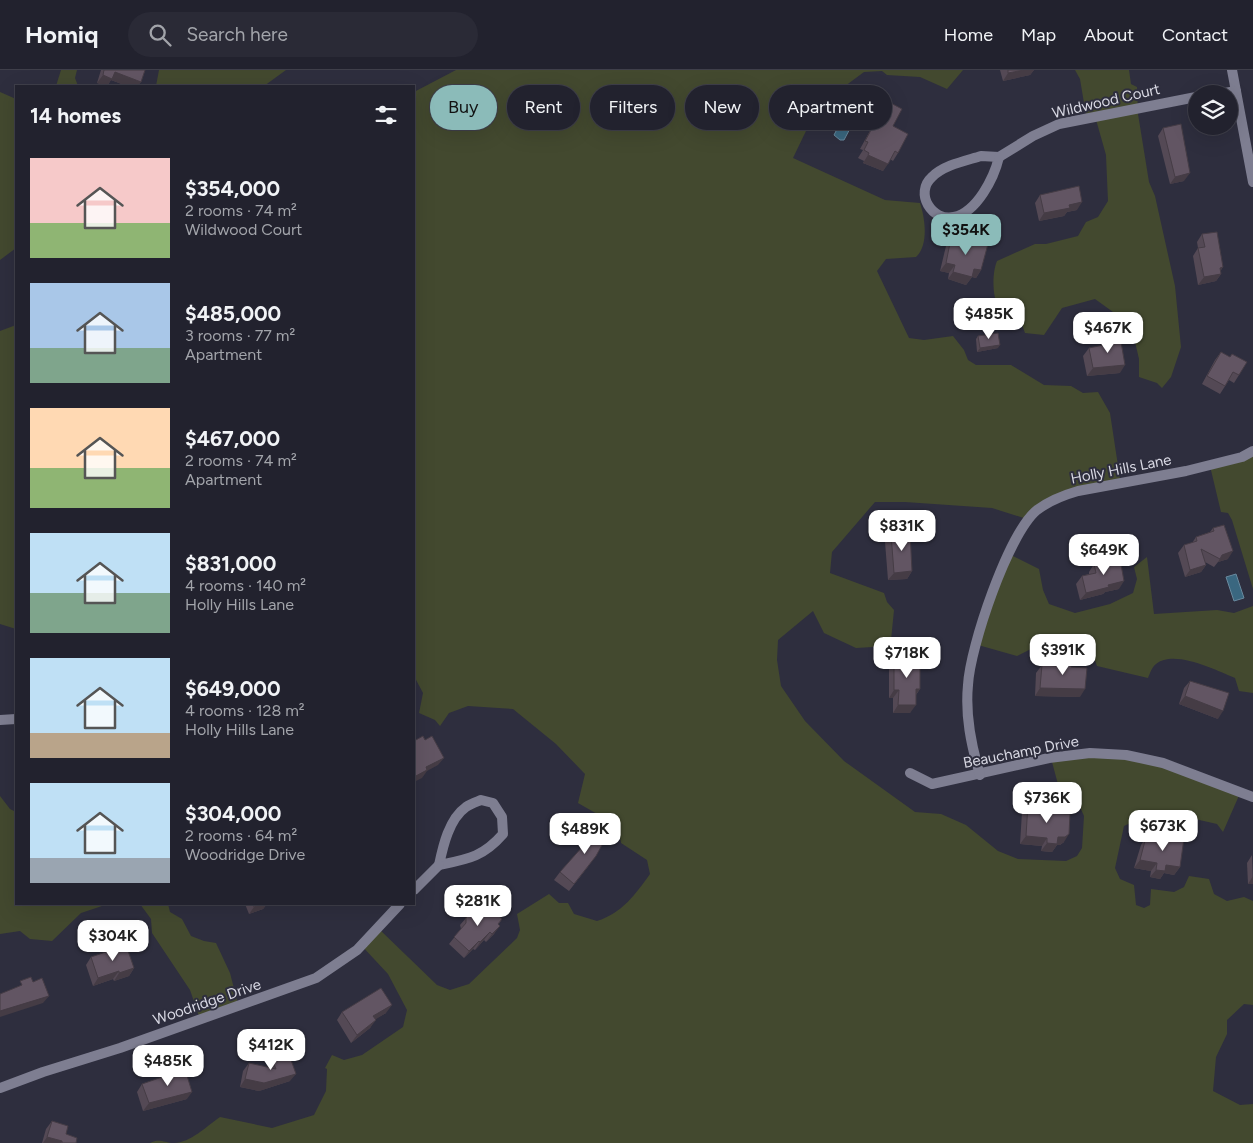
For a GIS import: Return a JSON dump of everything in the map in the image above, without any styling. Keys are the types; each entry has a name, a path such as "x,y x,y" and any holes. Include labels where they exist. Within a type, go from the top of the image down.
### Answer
{"street":[{"path":"1232,70 1235,85"},
{"name":"Wildwood Court","path":"999,157 994,177 969,210 955,217 944,217 931,210 925,200 925,189 930,178 940,171 981,156 999,157 1033,136 1060,124 1188,99"},
{"path":"1238,102 1253,182"},
{"name":"Holly Hills Lane","path":"980,775 970,740 967,686 970,667 989,604 1007,559 1024,526 1037,510 1062,496 1212,465 1242,457 1253,450"},
{"path":"0,720 15,719"},
{"name":"Beauchamp Drive","path":"910,773 932,784 980,775 1049,758 1090,753 1126,755 1163,763 1253,797"},
{"path":"415,889 439,865 443,847 452,825 466,807 481,800 493,803 502,817 503,834 492,847 474,858 439,865"},
{"name":"Woodridge Drive","path":"0,1088 43,1072 120,1048 316,978 357,950 399,905"}],"green space":[{"path":"61,70 77,70 75,78 78,85 56,85"},
{"path":"159,70 286,70 265,85 156,85"},
{"path":"456,70 963,70 947,89 920,77 887,75 882,71 864,72 846,85 769,85 769,130 806,130 793,158 885,200 920,203 925,231 923,246 920,252 916,257 886,259 877,271 909,338 924,340 953,336 964,350 968,360 976,365 1011,365 1044,385 1071,386 1083,393 1098,392 1110,413 1120,479 1070,492 1027,519 992,508 905,502 875,502 832,552 830,573 884,593 887,602 894,610 891,640 878,641 873,647 856,648 824,633 813,611 778,640 777,660 781,686 805,721 844,761 915,812 941,814 966,825 998,851 1018,859 1066,861 1077,856 1082,848 1084,816 1079,805 1054,799 1059,788 1052,762 1122,752 1241,791 1223,832 1217,824 1195,819 1183,824 1167,820 1152,824 1135,821 1124,826 1115,868 1120,879 1134,885 1136,905 1144,908 1150,905 1151,889 1174,892 1184,887 1189,876 1209,879 1214,894 1227,901 1244,897 1253,901 1253,1005 1244,1004 1227,1020 1227,1034 1216,1057 1213,1091 1240,1105 1253,1104 1253,1143 174,1143 192,1137 220,1117 272,1128 314,1115 326,1091 327,1069 325,1068 332,1055 344,1060 362,1055 403,1027 407,1010 388,974 361,945 379,929 437,985 450,990 469,984 517,938 520,930 517,914 549,894 559,903 568,903 574,914 597,921 606,918 621,908 650,874 647,860 621,843 618,826 578,803 585,774 556,744 513,709 468,706 449,713 440,726 435,720 419,713 423,693 415,678 415,91"},
{"path":"1075,70 1129,70 1131,84 1137,87 1138,114 1149,182 1155,196 1175,286 1181,347 1171,377 1162,388 1157,383 1139,377 1139,359 1131,325 1095,299 1062,308 1044,335 1025,333 1020,319 1001,310 995,298 994,278 997,261 1035,244 1046,244 1078,236 1086,222 1098,217 1108,201 1106,155 1095,116 1086,115 1080,79"},
{"path":"0,92 15,99 15,249 0,260"},
{"path":"15,325 15,629 0,624 0,331"},
{"path":"1253,449 1253,589 1232,520 1228,513 1221,512 1210,466"},
{"path":"1009,554 1039,569 1043,590 1049,604 1075,613 1110,604 1133,593 1137,579 1134,567 1147,557 1154,614 1217,610 1234,613 1253,606 1253,693 1239,691 1235,678 1195,662 1184,660 1164,660 1156,664 1148,678 1097,666 1093,655 1085,649 1033,648 1017,656 978,645"},
{"path":"0,796 10,809 15,812 15,905 105,905 81,913 52,941 30,939 20,931 0,934"},
{"path":"141,905 168,905 170,912 182,919 191,936 216,943 230,973 238,1004 199,1016 190,990 152,933 151,919"},
{"path":"159,1141 174,1143 150,1143"}],"water":[{"path":"837,130 849,130 844,140 840,140 834,135"},
{"path":"1236,574 1244,598 1234,601 1226,577"}],"building":[{"path":"104,70 145,70 141,82 115,72 112,79 103,75"},
{"path":"1008,70 1024,70 1008,73"},
{"path":"892,104 902,109 893,126 908,134 898,153 895,151 888,164 868,155 869,153 864,150 868,142 865,141 871,130 892,130"},
{"path":"1181,124 1190,173 1175,177 1163,128"},
{"path":"1079,186 1082,202 1069,205 1070,208 1044,213 1040,195"},
{"path":"1217,232 1223,267 1220,268 1221,274 1204,277 1198,248 1205,247 1202,234"},
{"path":"951,238 988,244 981,270 974,269 972,277 953,272 955,265 946,263"},
{"path":"998,333 1000,345 980,348 978,336"},
{"path":"1116,335 1117,343 1121,342 1125,365 1093,368 1089,348 1108,344 1106,336"},
{"path":"1221,352 1230,357 1232,354 1247,362 1239,375 1233,372 1225,386 1207,376"},
{"path":"1224,525 1233,551 1222,555 1220,559 1201,549 1206,565 1190,570 1184,545 1197,541 1196,537 1214,531 1213,528"},
{"path":"910,532 912,571 894,573 891,534"},
{"path":"1120,559 1124,581 1086,593 1082,576 1096,573 1094,564"},
{"path":"894,657 920,657 920,689 916,689 916,705 898,705 899,690 894,690"},
{"path":"1060,657 1072,658 1071,667 1087,668 1085,689 1040,688 1042,665 1059,666"},
{"path":"1190,681 1229,693 1223,711 1185,696"},
{"path":"423,736 425,740 432,736 444,758 426,767 427,770 415,776 415,740"},
{"path":"1028,804 1046,805 1045,813 1070,814 1069,834 1065,837 1058,837 1057,844 1047,843 1047,838 1026,836"},
{"path":"593,826 608,834 596,856 574,884 560,872 583,846"},
{"path":"1169,836 1184,838 1180,867 1166,865 1165,871 1156,870 1157,863 1140,860 1146,837 1169,841"},
{"path":"489,907 502,919 498,924 500,926 492,934 490,932 469,951 454,937 466,923 466,918 472,911 480,908 484,912"},
{"path":"126,945 134,968 98,978 91,957"},
{"path":"31,977 33,982 42,978 49,996 0,1011 0,994 22,985 20,981"},
{"path":"381,988 392,1005 373,1016 376,1020 357,1035 342,1012"},
{"path":"290,1057 296,1074 264,1083 245,1079 249,1063 276,1069 273,1062"},
{"path":"185,1069 192,1092 149,1103 142,1084"},
{"path":"52,1121 68,1126 66,1134 77,1138 76,1143 62,1143 62,1141 47,1137"}]}
